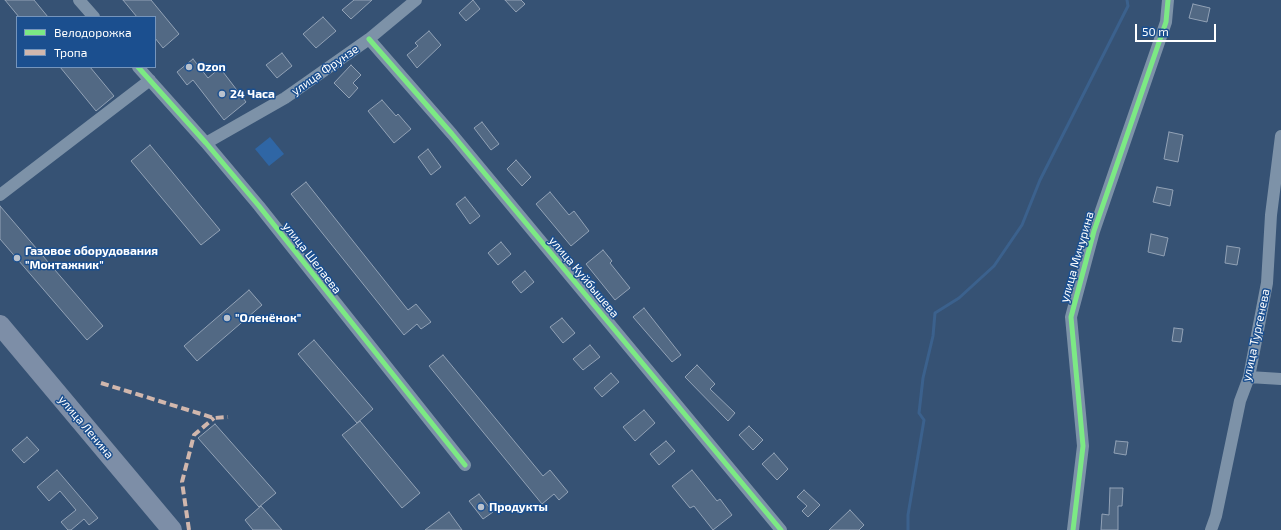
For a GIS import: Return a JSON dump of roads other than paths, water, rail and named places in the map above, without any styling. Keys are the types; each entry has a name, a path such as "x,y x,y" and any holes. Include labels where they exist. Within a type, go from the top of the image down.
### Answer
{"main road":[{"name":"улица Ленина","path":"0,325 172,530"}],"street":[{"path":"79,0 93,16"},
{"name":"улица Фрунзе","path":"206,143 285,98 369,39 416,0"},
{"name":"улица Мичурина","path":"1073,530 1083,446 1071,317 1094,231 1166,22 1168,0"},
{"name":"улица Куйбышева","path":"369,39 452,134 781,530"},
{"name":"улица Шелаева","path":"139,68 206,143 393,373 465,465"},
{"path":"0,195 150,80"},
{"name":"улица Тургенева","path":"1211,530 1216,516 1240,401 1249,377 1267,283 1271,215 1281,136"},
{"path":"1249,377 1281,379"}],"waterway":[{"path":"908,530 908,515 924,420 919,413 923,378 933,336 935,313 959,298 994,266 1022,225 1040,180 1128,6 1127,0"}],"place":[{"name":"Ozon","path":"189,67"},
{"name":"24 Часа","path":"222,94"},
{"name":"Газовое оборудования \"Монтажник\"","path":"17,258"},
{"name":"\"Оленёнок\"","path":"227,318"},
{"name":"Продукты","path":"481,507"}]}
